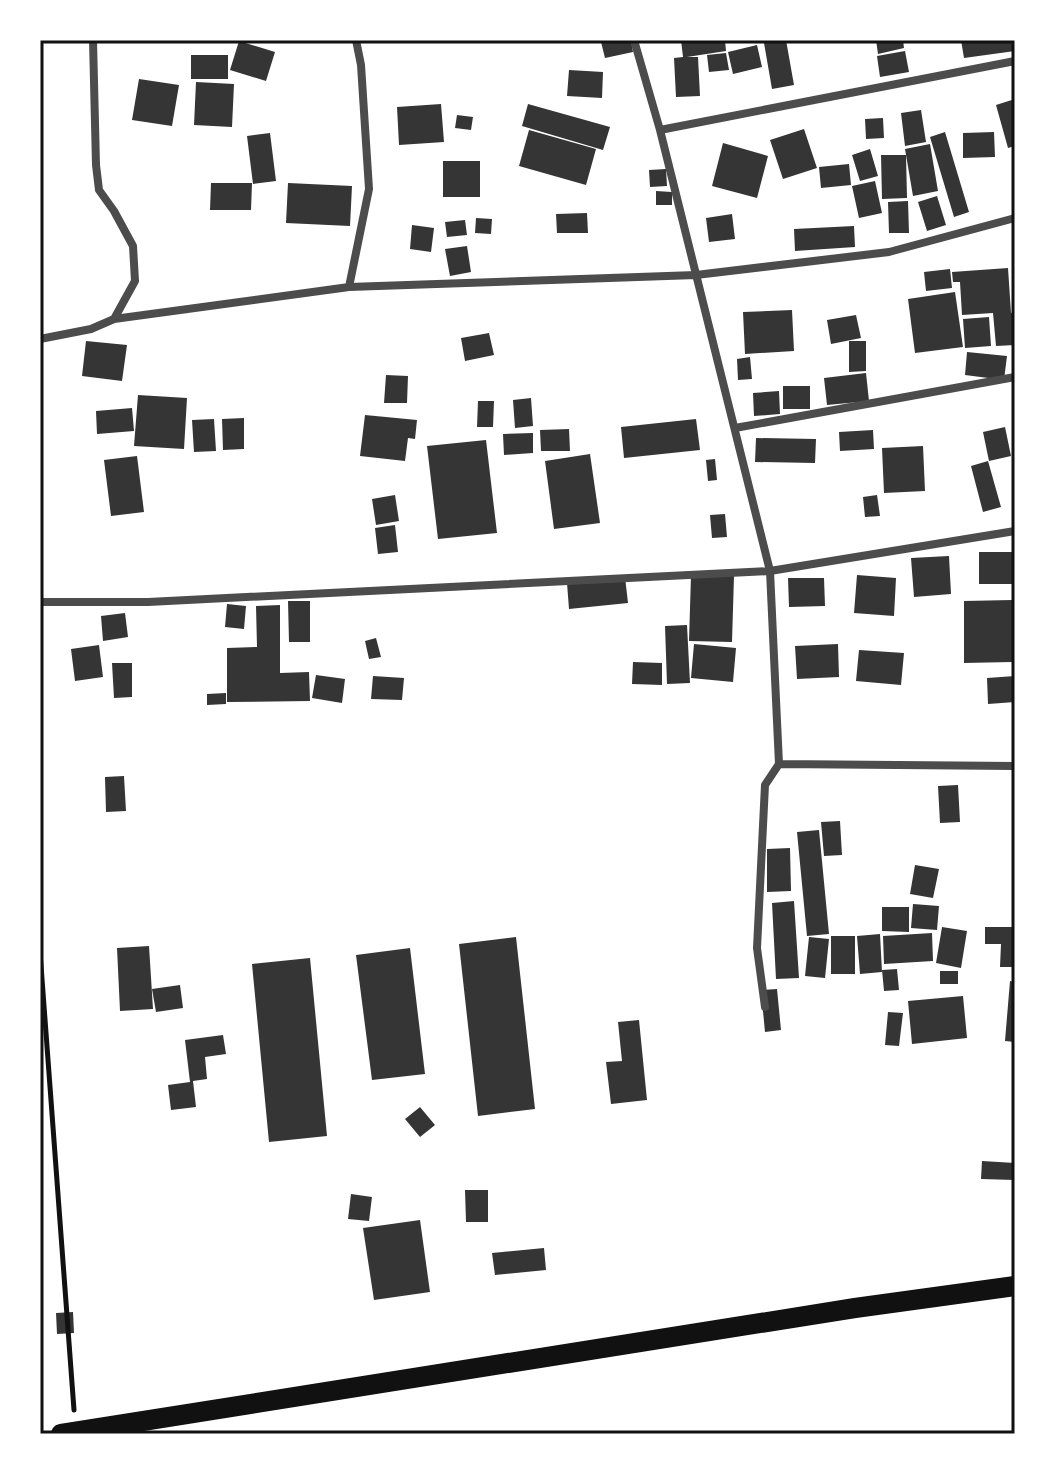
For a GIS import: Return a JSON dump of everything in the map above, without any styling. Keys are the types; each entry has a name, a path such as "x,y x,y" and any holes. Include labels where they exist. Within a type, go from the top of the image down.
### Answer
{"main road":[{"path":"68,1432 824,1313 1015,1286"}],"street":[{"path":"93,40 99,190 133,246 135,281 114,319"},
{"path":"349,287 369,189 361,65 356,40"},
{"path":"634,40 660,130 770,571 779,764 765,785 757,948 765,1007"},
{"path":"660,130 1015,61"},
{"path":"40,339 91,329 114,319 349,287 696,275 889,252 1015,218"},
{"path":"735,428 1015,377"},
{"path":"40,602 148,602 770,571 1015,531"},
{"path":"779,764 1015,766"}],"path":[{"path":"40,952 68,1432"}],"building":[{"path":"631,40 633,52 605,58 601,42"},
{"path":"681,40 725,40 726,51 687,57 698,57 700,96 676,97 674,58 683,57"},
{"path":"786,40 794,85 772,89 764,43"},
{"path":"876,40 903,40 904,48 878,54"},
{"path":"961,40 1015,40 1015,51 964,58"},
{"path":"239,41 275,52 266,81 230,70"},
{"path":"757,45 762,67 733,74 728,52"},
{"path":"905,51 909,72 880,77 877,56"},
{"path":"726,53 729,70 709,72 707,55"},
{"path":"191,55 228,55 228,79 191,79"},
{"path":"569,70 603,72 602,98 567,96"},
{"path":"139,79 179,85 172,126 132,120"},
{"path":"196,82 234,84 232,127 194,125"},
{"path":"1015,99 1015,146 1008,148 996,105"},
{"path":"441,104 444,142 399,145 397,107"},
{"path":"528,104 610,127 603,150 522,126"},
{"path":"921,110 926,142 905,146 901,113"},
{"path":"457,115 473,117 471,130 455,128"},
{"path":"883,118 884,138 866,139 865,119"},
{"path":"804,129 817,168 783,179 770,140"},
{"path":"529,130 596,149 586,185 519,166"},
{"path":"945,132 969,212 954,217 930,137"},
{"path":"994,132 995,157 963,158 963,133"},
{"path":"270,133 276,181 253,184 247,136"},
{"path":"723,143 768,156 757,198 712,186"},
{"path":"930,144 938,191 913,196 905,149"},
{"path":"870,149 878,176 860,181 852,155"},
{"path":"881,155 906,155 907,198 882,199"},
{"path":"443,161 480,161 480,197 443,197"},
{"path":"849,164 851,185 821,188 819,167"},
{"path":"666,169 667,186 650,187 649,170"},
{"path":"875,181 882,213 859,218 852,186"},
{"path":"211,183 252,183 251,210 210,210"},
{"path":"288,183 352,186 350,226 286,223"},
{"path":"656,191 672,192 672,205 656,205"},
{"path":"937,196 946,225 927,231 918,202"},
{"path":"908,201 909,233 889,233 888,202"},
{"path":"587,213 588,233 557,233 556,214"},
{"path":"732,214 735,239 709,242 706,218"},
{"path":"476,218 492,219 491,234 475,233"},
{"path":"465,220 467,235 447,237 445,222"},
{"path":"412,225 434,228 431,252 410,249"},
{"path":"854,226 855,247 795,251 794,229"},
{"path":"467,246 471,272 450,276 445,249"},
{"path":"1008,268 1015,345 996,346 993,313 962,315 960,282 953,282 952,272"},
{"path":"950,269 952,288 926,291 924,272"},
{"path":"955,292 963,347 915,353 908,299"},
{"path":"792,310 794,351 745,354 743,312"},
{"path":"856,315 861,338 831,344 827,320"},
{"path":"989,317 991,346 965,348 963,319"},
{"path":"489,333 494,355 465,361 461,338"},
{"path":"86,341 127,345 122,381 82,376"},
{"path":"849,341 866,341 866,371 849,372"},
{"path":"967,352 1007,356 1004,380 965,375"},
{"path":"750,357 752,379 738,380 737,359"},
{"path":"866,373 869,401 827,405 824,378"},
{"path":"386,375 408,376 407,403 384,403"},
{"path":"783,386 810,386 810,409 783,409"},
{"path":"779,391 780,414 754,416 753,393"},
{"path":"138,395 187,398 184,449 134,446"},
{"path":"531,398 533,426 515,428 513,400"},
{"path":"478,401 494,401 493,427 477,427"},
{"path":"132,408 134,431 97,434 96,411"},
{"path":"365,415 417,420 415,439 408,438 405,461 360,456"},
{"path":"244,418 244,449 223,450 222,419"},
{"path":"214,419 216,451 194,452 192,420"},
{"path":"696,419 700,450 624,458 621,427"},
{"path":"1005,427 1011,456 989,461 983,432"},
{"path":"569,429 570,451 541,451 540,430"},
{"path":"873,430 874,449 840,451 839,432"},
{"path":"533,433 533,453 504,455 503,434"},
{"path":"756,438 816,439 815,463 755,462"},
{"path":"486,440 497,533 438,539 427,446"},
{"path":"923,446 925,491 884,493 882,448"},
{"path":"590,454 600,523 554,529 545,461"},
{"path":"137,456 144,512 111,516 104,460"},
{"path":"715,459 717,480 708,481 706,460"},
{"path":"988,461 1001,507 983,512 971,466"},
{"path":"395,495 399,521 376,525 372,499"},
{"path":"877,495 880,516 865,517 863,497"},
{"path":"725,514 727,537 712,538 710,515"},
{"path":"395,525 398,552 378,554 375,528"},
{"path":"979,552 1015,552 1015,584 979,584"},
{"path":"949,556 951,594 914,597 911,558"},
{"path":"691,575 734,576 732,642 689,641"},
{"path":"857,575 896,578 894,616 854,613"},
{"path":"625,577 628,603 569,609 567,583"},
{"path":"788,578 824,578 825,606 789,607"},
{"path":"1012,600 1012,662 964,663 964,601"},
{"path":"288,601 310,601 310,642 289,642"},
{"path":"227,604 246,606 244,629 225,627"},
{"path":"280,605 280,673 309,672 310,701 227,702 227,648 257,647 256,606"},
{"path":"125,613 128,637 103,641 101,616"},
{"path":"687,625 690,683 667,684 665,626"},
{"path":"376,638 381,657 369,659 365,641"},
{"path":"694,644 736,648 733,682 691,678"},
{"path":"838,644 839,677 797,679 795,646"},
{"path":"99,645 103,677 75,681 71,649"},
{"path":"859,650 904,653 901,685 856,681"},
{"path":"633,662 662,663 662,685 632,684"},
{"path":"112,663 132,663 132,697 114,698"},
{"path":"316,675 345,679 342,703 312,698"},
{"path":"373,676 404,678 402,700 371,699"},
{"path":"1015,676 1015,702 988,704 987,678"},
{"path":"226,693 226,704 207,705 207,694"},
{"path":"124,776 126,811 106,812 105,777"},
{"path":"958,785 960,822 940,823 938,786"},
{"path":"840,821 842,855 824,856 821,822"},
{"path":"819,830 829,934 807,936 797,832"},
{"path":"790,848 791,891 767,892 767,849"},
{"path":"915,865 939,869 933,898 910,894"},
{"path":"794,901 799,978 776,979 772,903"},
{"path":"913,904 939,906 937,930 911,928"},
{"path":"882,907 909,907 909,932 882,931"},
{"path":"942,927 967,931 961,968 936,963"},
{"path":"985,927 1015,927 1015,967 1000,967 1001,944 985,944"},
{"path":"932,933 933,961 884,964 883,936"},
{"path":"880,934 882,972 860,974 857,936"},
{"path":"831,936 855,936 855,974 831,974"},
{"path":"516,937 535,1109 478,1116 459,944"},
{"path":"809,937 829,939 825,978 805,976"},
{"path":"149,946 153,1009 120,1011 117,948"},
{"path":"410,948 425,1074 372,1080 356,955"},
{"path":"310,958 327,1136 269,1142 252,964"},
{"path":"897,969 899,990 884,991 882,970"},
{"path":"940,971 958,971 958,984 940,984"},
{"path":"1010,981 1015,982 1015,1042 1005,1041"},
{"path":"180,985 183,1008 156,1012 152,989"},
{"path":"777,989 781,1030 765,1032 761,990"},
{"path":"963,996 967,1038 912,1044 908,1001"},
{"path":"888,1012 903,1013 899,1046 885,1045"},
{"path":"639,1020 647,1100 611,1104 606,1062 622,1061 618,1022"},
{"path":"223,1035 226,1054 205,1057 207,1079 193,1081 196,1107 171,1110 168,1085 190,1082 185,1040"},
{"path":"420,1107 435,1125 420,1137 405,1119"},
{"path":"982,1161 1015,1163 1015,1180 981,1179"},
{"path":"465,1190 488,1190 488,1222 466,1222"},
{"path":"351,1194 372,1197 369,1221 348,1219"},
{"path":"420,1220 430,1292 374,1300 363,1228"},
{"path":"544,1248 546,1270 495,1275 492,1253"},
{"path":"73,1312 74,1333 57,1334 56,1313"}]}
